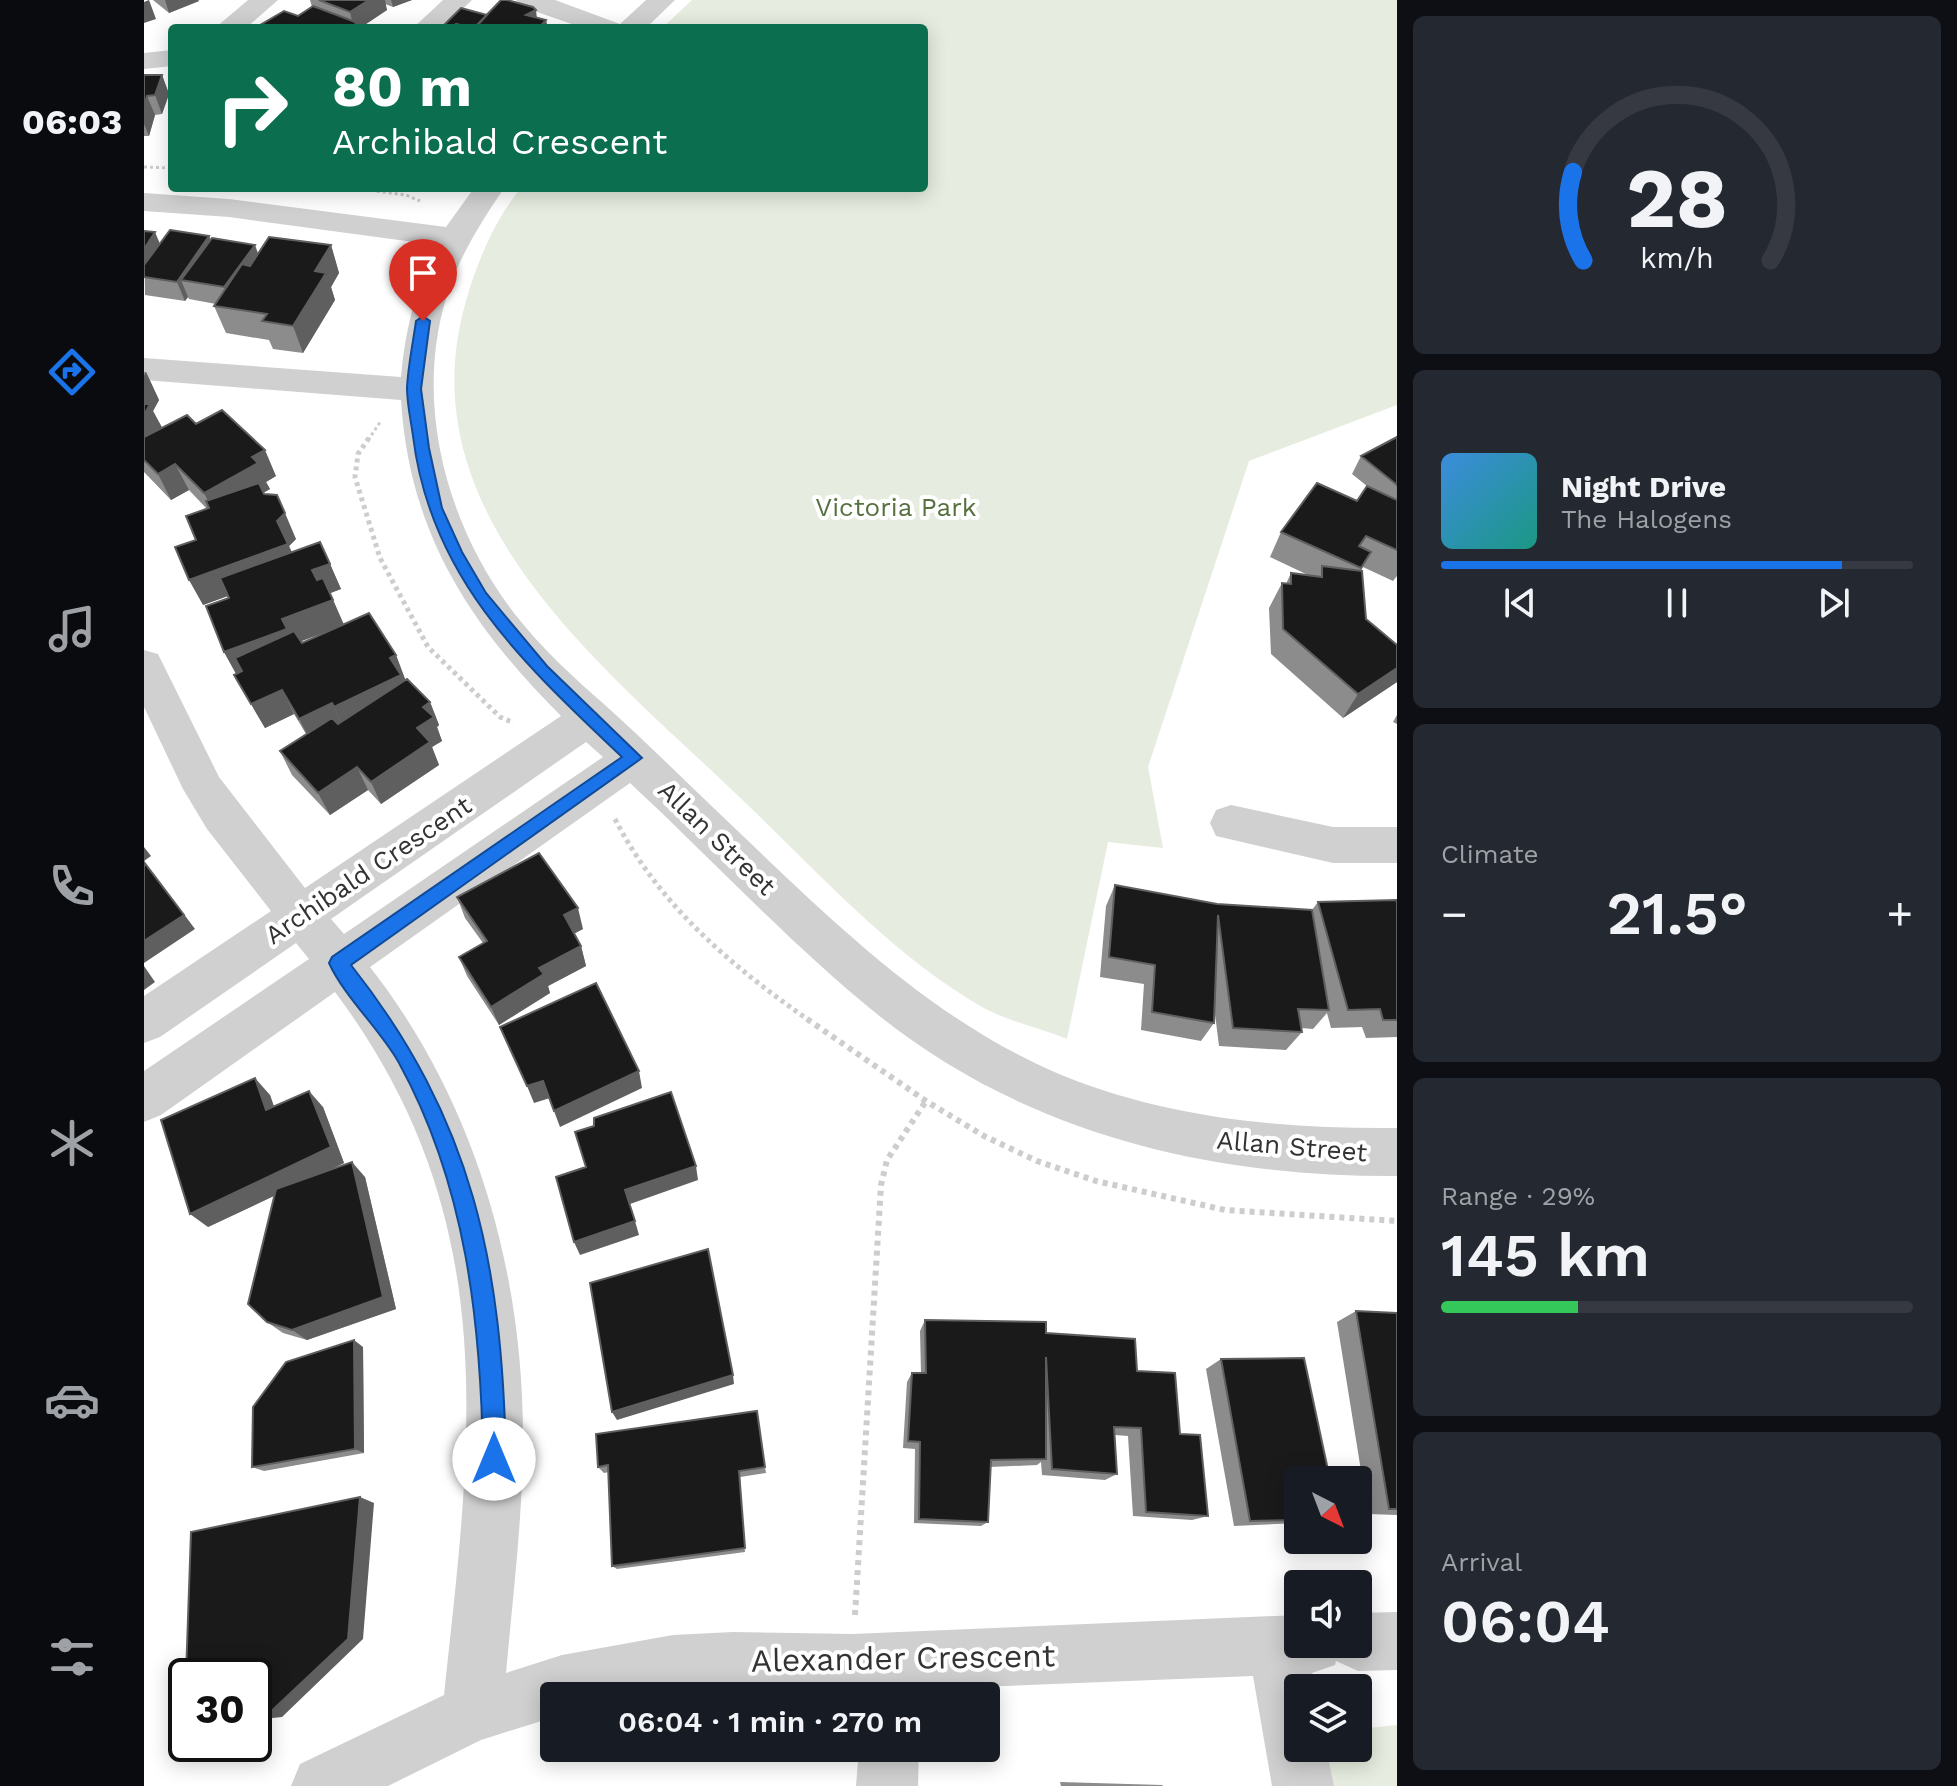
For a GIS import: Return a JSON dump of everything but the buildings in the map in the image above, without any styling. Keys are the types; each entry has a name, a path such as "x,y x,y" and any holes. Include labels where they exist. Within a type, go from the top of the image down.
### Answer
{"street":[{"path":"234,24 265,0"},
{"path":"432,24 459,0"},
{"path":"529,0 598,24"},
{"path":"635,24 662,0"},
{"path":"144,61 168,58"},
{"name":"Allan Street","path":"486,192 454,238 423,321 414,389 434,508 455,553 481,597 541,670 846,962 905,1011 958,1048 1034,1086 1116,1119 1188,1136 1259,1147 1334,1154 1397,1152"},
{"path":"144,202 240,198 454,238"},
{"path":"144,369 414,389"},
{"path":"144,665 204,789 242,844 381,1017 425,1093 463,1189 479,1270 493,1375 494,1488 472,1713"},
{"name":"Archibald Crescent","path":"144,1099 319,939 591,717"},
{"name":"Archibald Crescent","path":"144,1022 319,939 634,758"},
{"path":"1231,823 1333,845 1397,845"},
{"path":"1372,1642 1397,1641"},
{"name":"Alexander Crescent","path":"322,1786 472,1713 562,1685 673,1665 733,1661 878,1674 1284,1646"},
{"path":"1297,1658 1303,1786"},
{"path":"887,1786 888,1762"}],"path":[{"path":"144,167 168,168"},
{"path":"383,192 406,195 426,205"},
{"path":"381,413 379,426 358,454 355,477 380,558 428,647 500,717 521,725"},
{"path":"878,1674 881,1185 887,1160 926,1101"}],"green space":[{"name":"Victoria Park","path":"692,0 1397,0 1397,405 1249,461 1148,767 1163,848 1108,842 1067,1039 982,1007 914,961 851,906 625,689 573,634 526,576 488,514 463,448 454,377 466,301 476,271 503,213 518,192 928,192 928,24 666,24"},
{"path":"1397,1725 1397,1786 1327,1786 1323,1762 1372,1762 1372,1728"}],"route":[{"path":"423,321 414,389 422,448 434,508 455,553 481,597 541,670 634,758 339,963 381,1017 406,1057 445,1137 463,1189 486,1314 493,1375 494,1459"}]}
